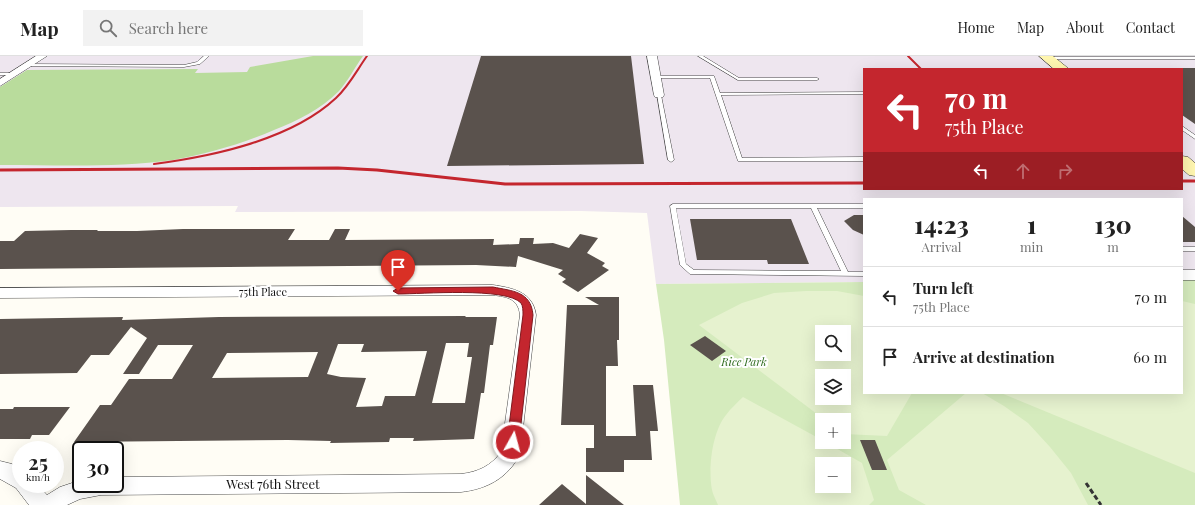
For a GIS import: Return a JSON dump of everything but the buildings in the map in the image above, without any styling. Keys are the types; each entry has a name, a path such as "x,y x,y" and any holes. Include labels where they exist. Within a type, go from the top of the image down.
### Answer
{"street":[{"path":"0,82 42,56"},
{"path":"652,56 659,95"},
{"path":"1046,57 1061,68"},
{"path":"1183,275 1195,275"},
{"name":"75th Place","path":"0,293 493,290 514,294 524,301 527,307 528,315 513,442 510,454 498,469"},
{"name":"West 76th Street","path":"50,505 72,492 101,486 461,483 478,480 498,469"},
{"path":"0,470 6,470 12,474"},
{"path":"32,493 42,505"}],"lane":[{"path":"27,65 184,66 198,63 208,56"},
{"path":"700,56 738,79 817,79"},
{"path":"1046,57 1195,58"},
{"path":"0,74 13,74"},
{"path":"656,77 712,77 740,160 863,159"},
{"path":"717,94 863,93"},
{"path":"659,95 671,160"},
{"path":"1183,129 1195,137"},
{"path":"863,206 673,206 683,265 692,272 863,274"},
{"path":"813,206 845,273"},
{"path":"1183,250 1195,249"}],"path":[{"path":"1086,482 1102,505"}],"shaded area":[{"path":"0,56 1195,56 1195,278 1183,279 1183,198 863,198 863,282 656,284 647,213 581,211 235,212 238,206 0,207"}],"green space":[{"path":"313,56 363,56 339,91 324,103 291,123 250,140 199,155 152,163 86,166 0,165 0,87 27,70 198,69 195,73 247,72 250,67"},
{"name":"Rice Park","path":"1195,278 1195,505 680,505 664,340 656,284 863,282 863,394 1183,394 1183,279"},
{"path":"837,291 863,296 863,394 911,394 887,436 851,434 851,413 816,413 699,325 742,303 774,293"},
{"path":"1183,301 1195,304 1195,473 1003,394 1183,394"},
{"path":"965,394 984,394 1028,423 1071,473 1088,505 926,505 899,490 887,460"},
{"path":"743,397 815,436 815,449 837,449 862,463 874,500 869,505 718,505 712,492 712,451 717,431 721,422"}],"railway":[{"path":"154,164 226,151 251,144 297,125 318,113 336,98 349,83 367,56"},
{"path":"908,56 920,68"},
{"path":"0,170 338,168 377,170 505,184 863,183"},
{"path":"1183,181 1195,181"}],"route":[{"path":"398,291 493,290 514,294 524,301 527,307 528,315 513,442"}]}
